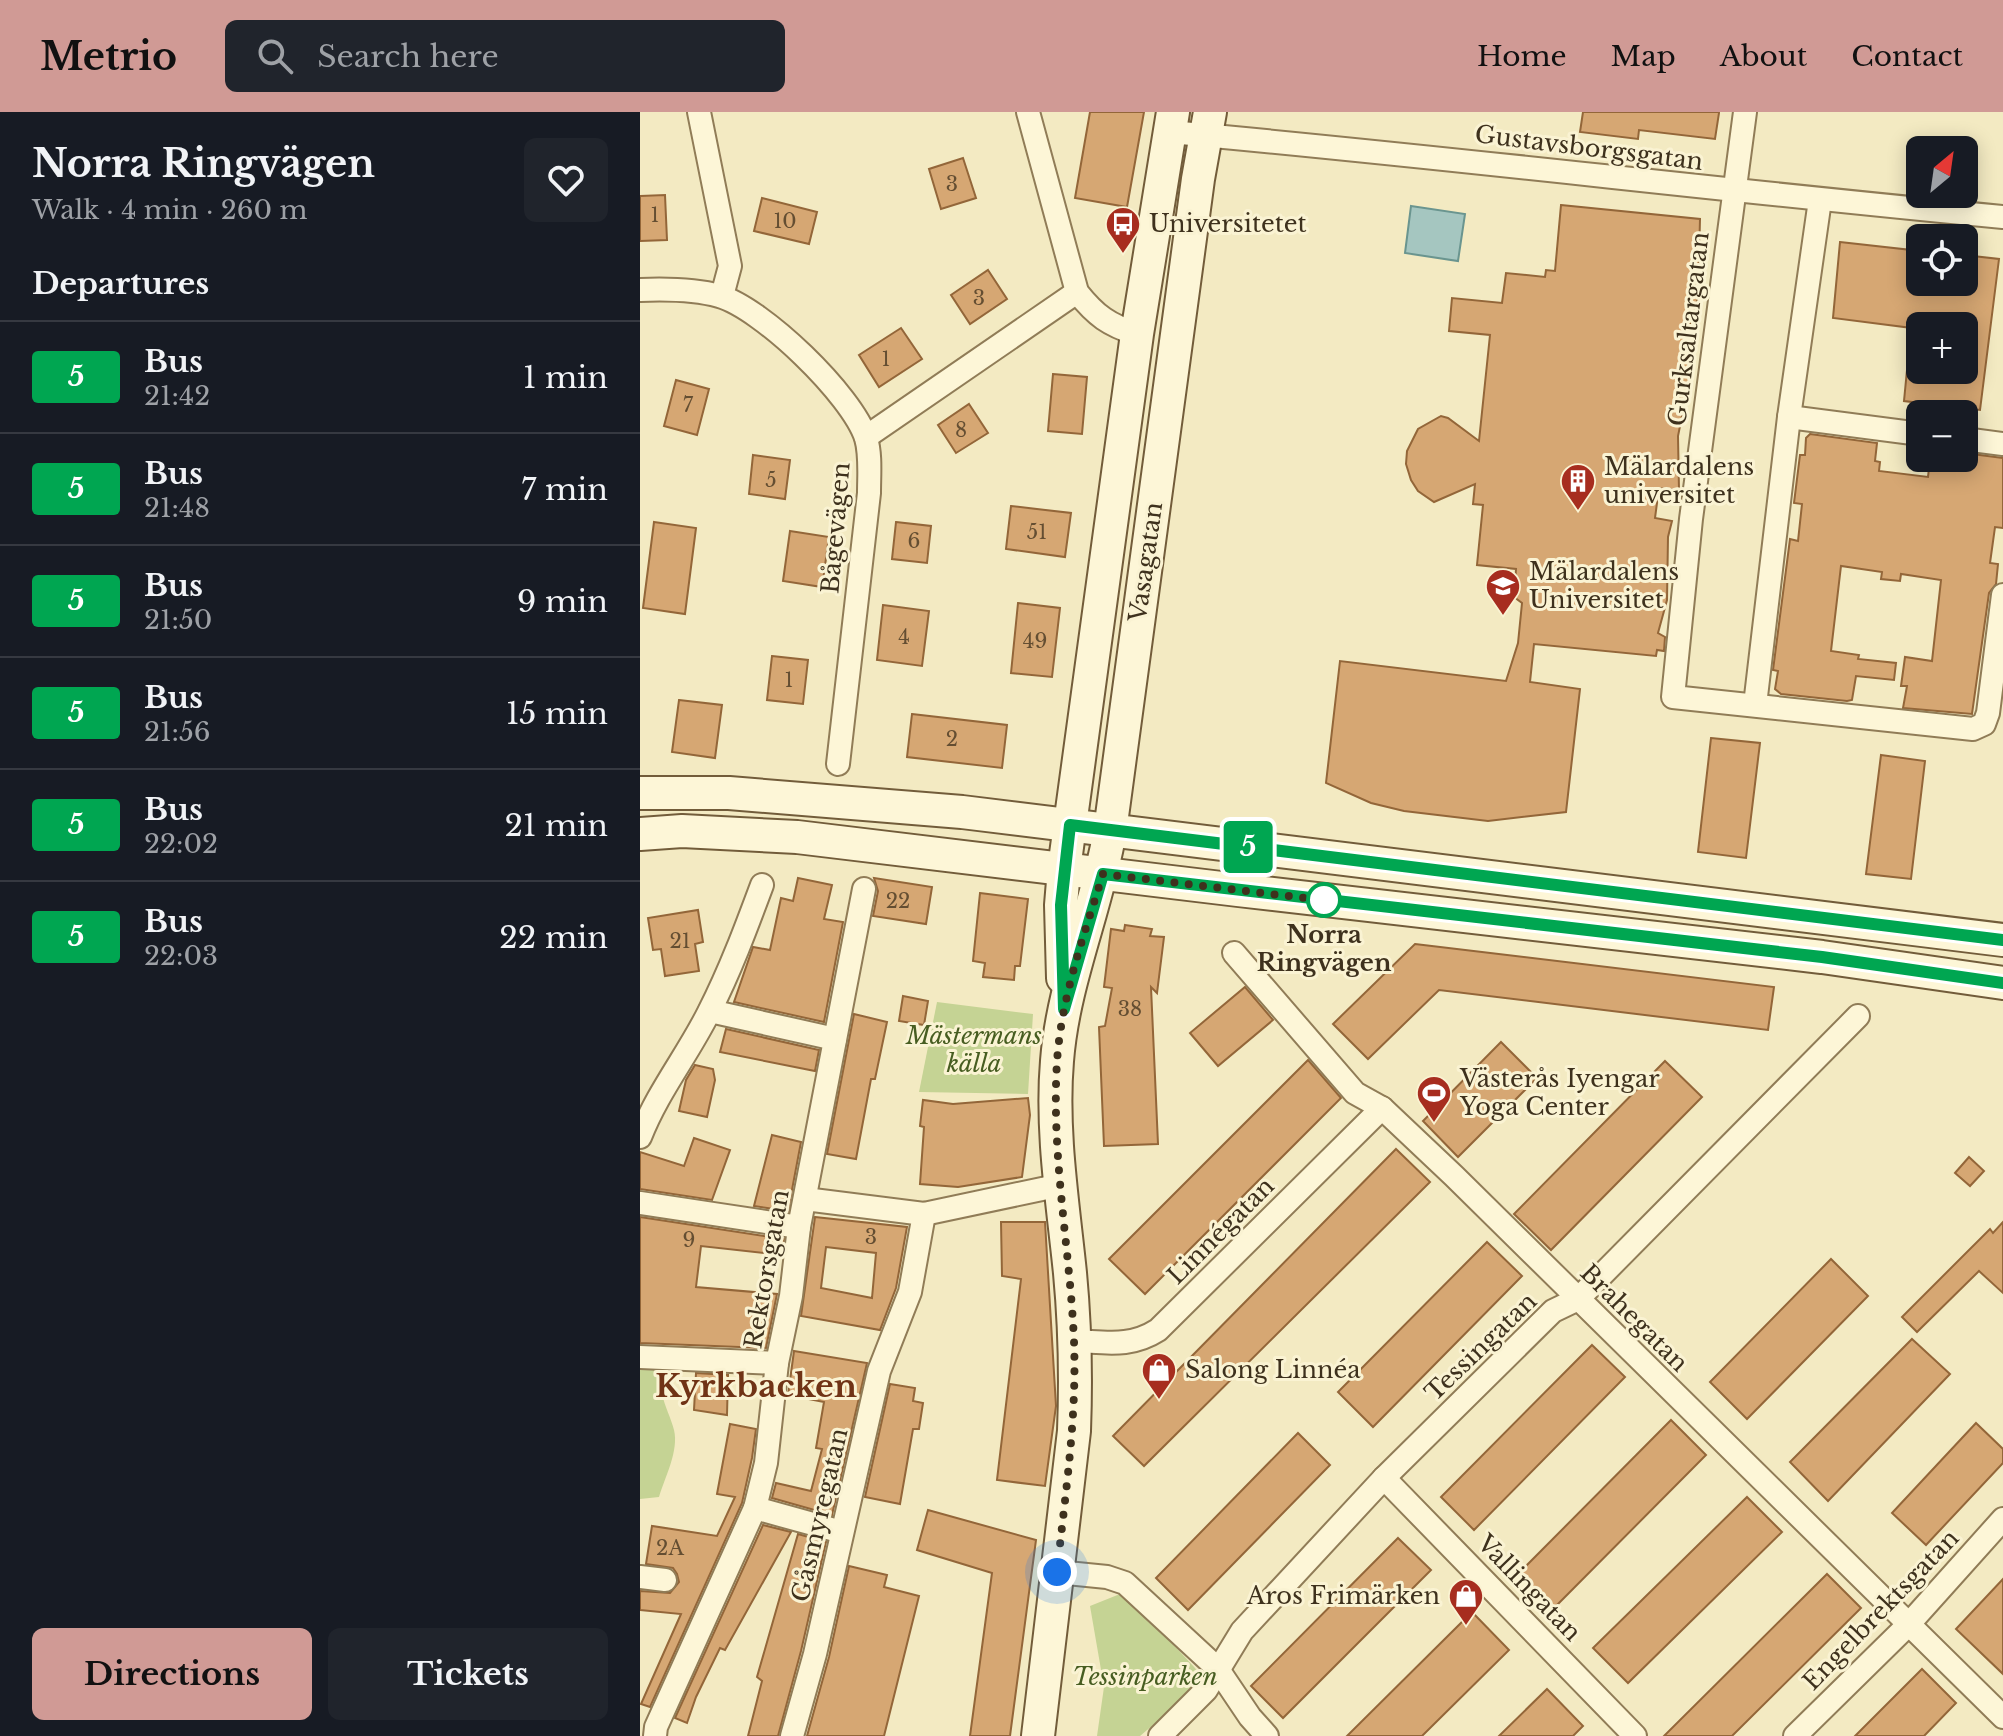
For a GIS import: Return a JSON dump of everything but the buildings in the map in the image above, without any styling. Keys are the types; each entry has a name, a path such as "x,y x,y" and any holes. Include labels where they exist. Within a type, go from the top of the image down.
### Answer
{"main road":[{"name":"Vasagatan","path":"1064,1009 1061,905 1064,869 1137,334 1172,122"},
{"name":"Vasagatan","path":"1038,1736 1074,1431 1074,1341 1061,1185 1057,1061 1064,1009 1103,874 1110,831 1208,123"},
{"path":"640,793 729,793 830,799 1070,825 2003,940"},
{"path":"640,834 682,831 797,837 1822,957 2003,983"}],"street":[{"path":"699,112 730,266 722,296"},
{"path":"1028,112 1077,292 1093,313 1116,327 1137,334"},
{"name":"Gurksaltargatan","path":"1745,112 1691,519 1673,697 1755,705"},
{"name":"Gustavsborgsgatan","path":"1172,122 1208,123 1374,150 1733,191 2003,217"},
{"path":"1820,200 1789,417 1755,705 1973,729 1984,724 2003,595"},
{"name":"Bågevägen","path":"640,290 693,291 722,296 783,335 825,376 866,437 869,493 838,764"},
{"path":"866,437 1077,292"},
{"path":"1789,417 1906,432"},
{"path":"1978,441 2003,444"},
{"path":"640,1137 653,1104 710,1011 732,966 762,885"},
{"name":"Rektorsgatan","path":"655,1736 662,1713 755,1508 766,1463 777,1363 791,1296 799,1227 864,889"},
{"name":"Brahegatan","path":"1234,953 1355,1093 1382,1108 2003,1717"},
{"path":"710,1011 835,1039"},
{"name":"Tessingatan","path":"1160,1736 1206,1690 1242,1631 1384,1478 1553,1311 1578,1299 1858,1016"},
{"name":"Linnégatan","path":"1074,1341 1124,1343 1142,1340 1158,1330 1382,1108"},
{"path":"805,1199 924,1214 1061,1185"},
{"path":"640,1203 799,1227"},
{"name":"Gåsmyregatan","path":"792,1736 815,1654 879,1371 910,1292 924,1214"},
{"path":"640,1357 777,1363"},
{"name":"Vallingatan","path":"1384,1478 1635,1736"},
{"path":"755,1508 842,1532"},
{"name":"Engelbrektsgatan","path":"1795,1736 1908,1625 2003,1519"},
{"path":"1057,1572 1107,1577 1125,1583 1217,1668 1250,1717 1267,1736"},
{"path":"640,1577 665,1580"}],"green space":[{"name":"Mästermans källa","path":"937,1002 1033,1014 1028,1094 919,1092"},
{"path":"640,1357 657,1357 662,1394 675,1438 673,1455 659,1497 640,1499"},
{"name":"Tessinparken","path":"1125,1592 1206,1680 1140,1736 1097,1736 1104,1687 1090,1606"}],"water":[{"path":"1411,206 1465,214 1458,261 1405,253"}],"bus line":[{"name":"5","path":"2003,940 1070,825 1061,905 1064,1009 1103,874 1822,957 2003,983"}],"place":[{"name":"Universitetet","path":"1123,255"},
{"name":"Mälardalens universitet","path":"1578,512"},
{"name":"Mälardalens Universitet","path":"1503,617"},
{"name":"Norra Ringvägen","path":"1324,900"},
{"name":"Västerås Iyengar Yoga Center","path":"1434,1124"},
{"name":"Salong Linnéa","path":"1159,1401"},
{"name":"Aros Frimärken","path":"1466,1627"}],"district":[{"name":"Kyrkbacken","path":"756,1386"}],"route":[{"path":"1057,1572 1074,1431 1075,1392 1056,1096 1057,1061 1064,1009 1103,874 1330,901 1324,900"}]}
